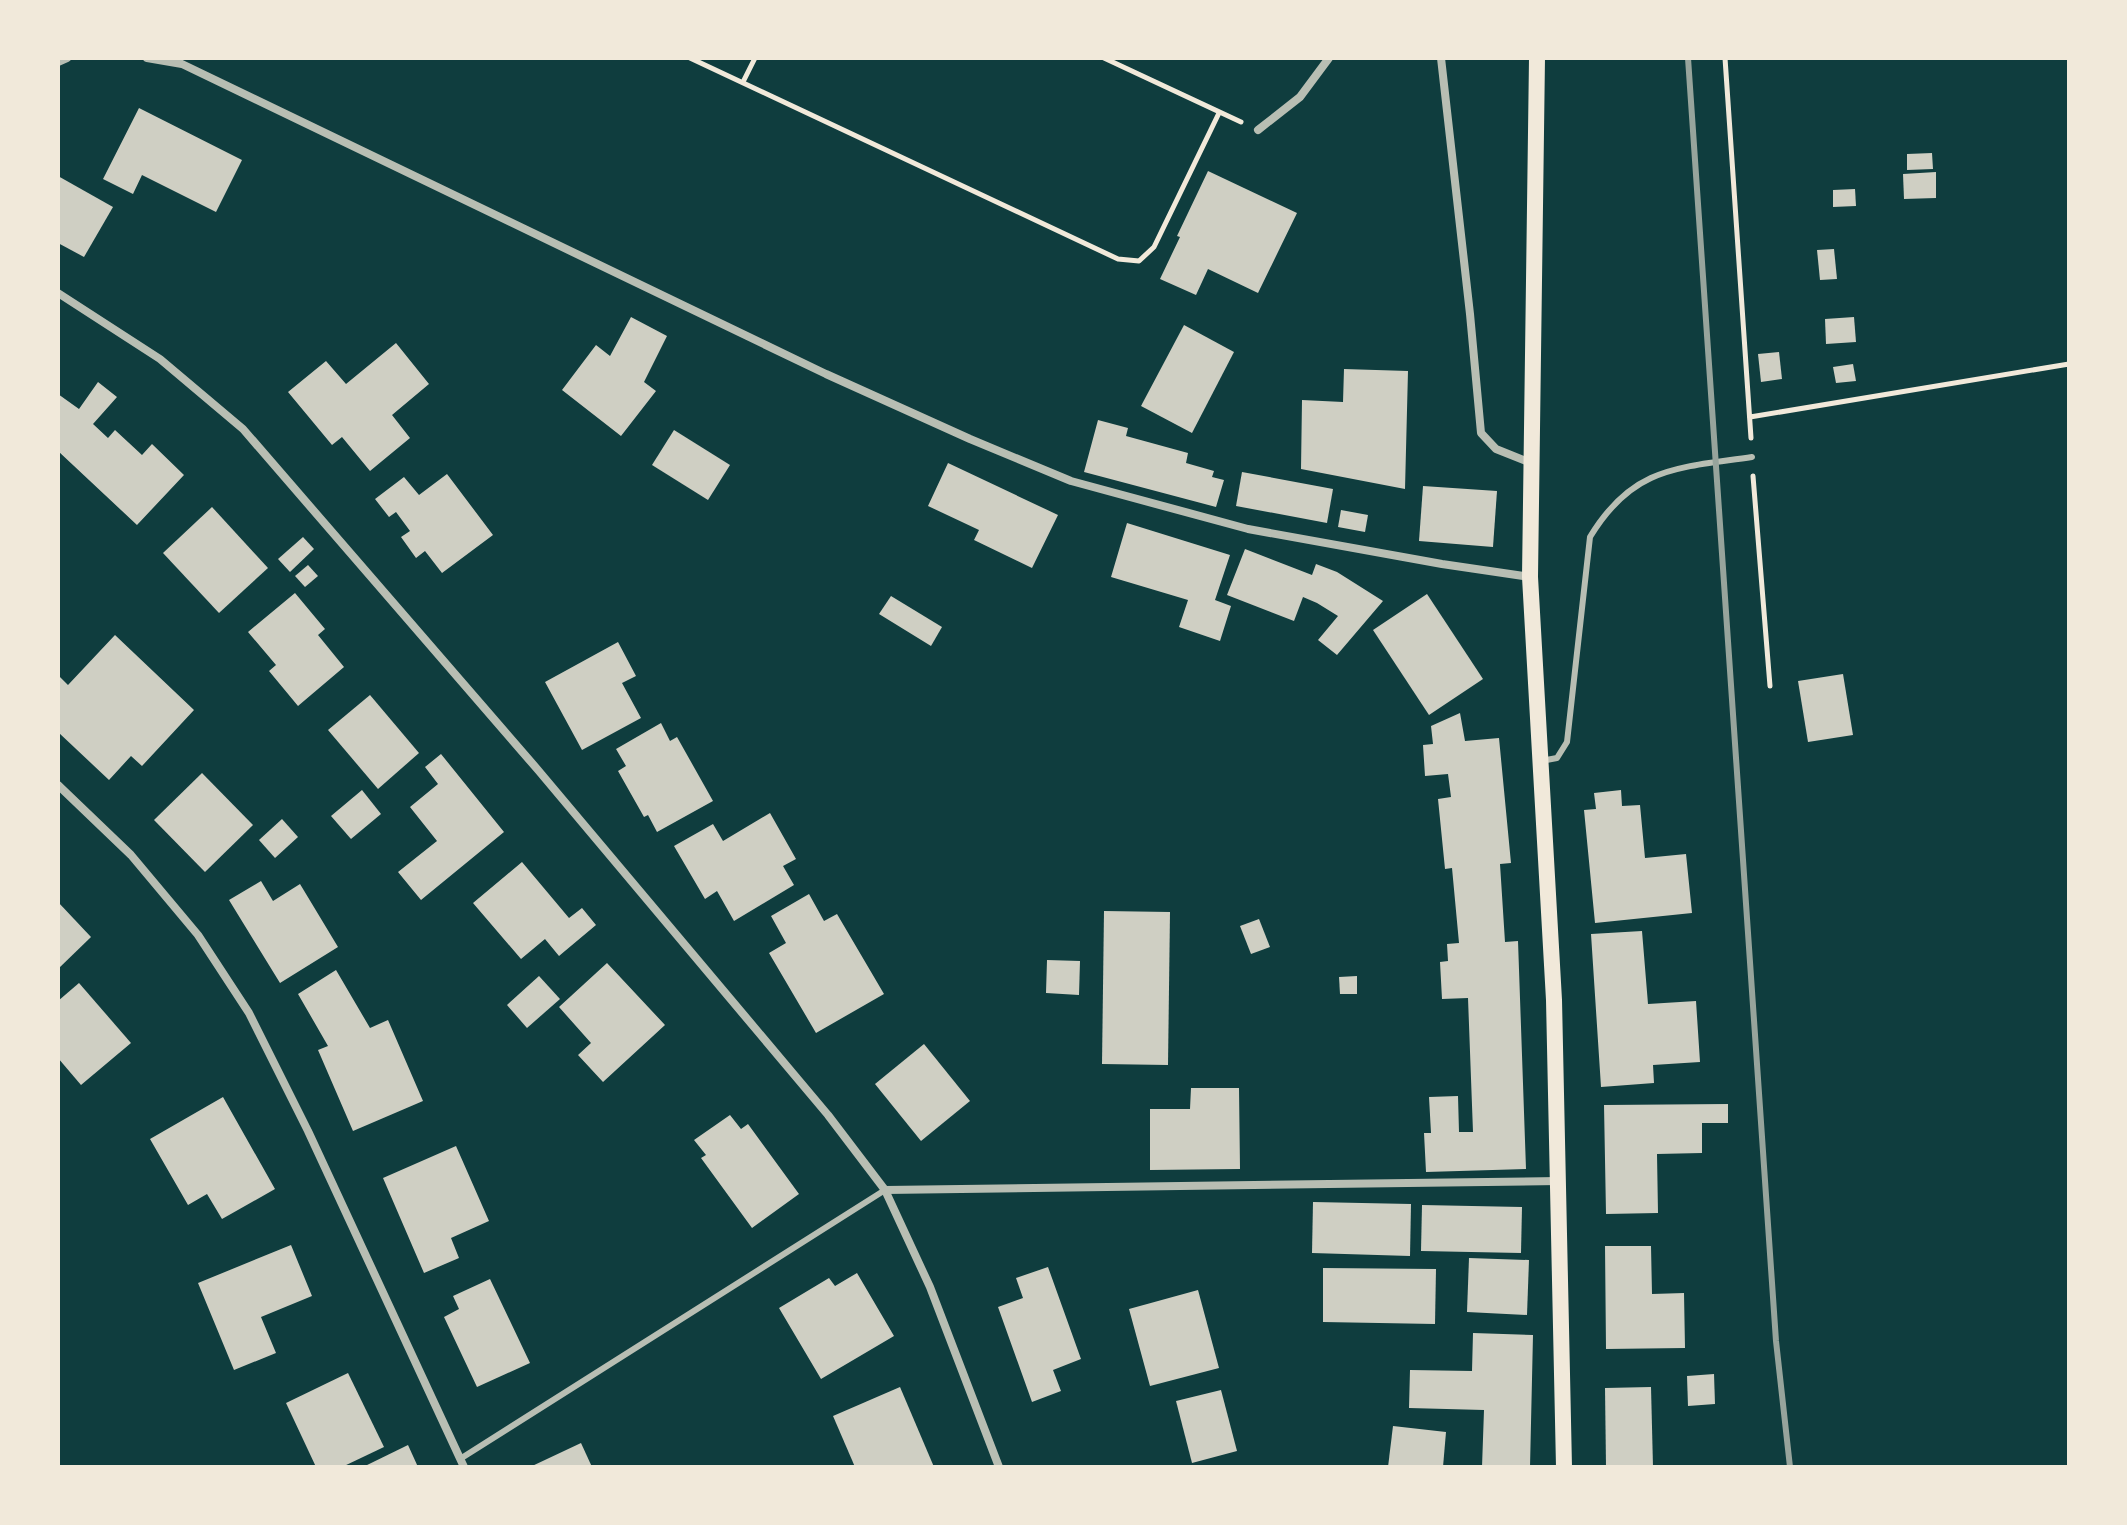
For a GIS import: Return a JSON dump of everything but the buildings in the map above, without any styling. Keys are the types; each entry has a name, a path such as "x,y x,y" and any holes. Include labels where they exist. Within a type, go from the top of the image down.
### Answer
{"main road":[{"path":"1537,58 1530,577 1554,1000 1564,1467"}],"street":[{"path":"58,62 67,58"},
{"path":"147,58 182,64 826,374 1071,481 1248,529 1530,577"},
{"path":"1258,130 1300,97 1329,58"},
{"path":"1441,58 1481,433 1496,449 1532,463"},
{"path":"58,293 160,359 243,429 538,770 828,1115 885,1190 930,1287 999,1467"},
{"path":"58,785 131,855 198,935 249,1013 308,1131 462,1463"},
{"path":"885,1190 1559,1181"}],"lane":[{"path":"1540,761 1557,758 1567,742 1590,537 1602,518 1640,482 1672,469 1752,457"},
{"path":"462,1463 885,1190"}],"path":[{"path":"690,58 1118,259 1139,261 1154,247 1219,113"},
{"path":"743,82 755,58"},
{"path":"1104,58 1258,130"},
{"path":"1725,58 1770,686"},
{"path":"1750,417 2069,364"}],"railway":[{"path":"1688,58 1776,1341 1790,1467"}]}
